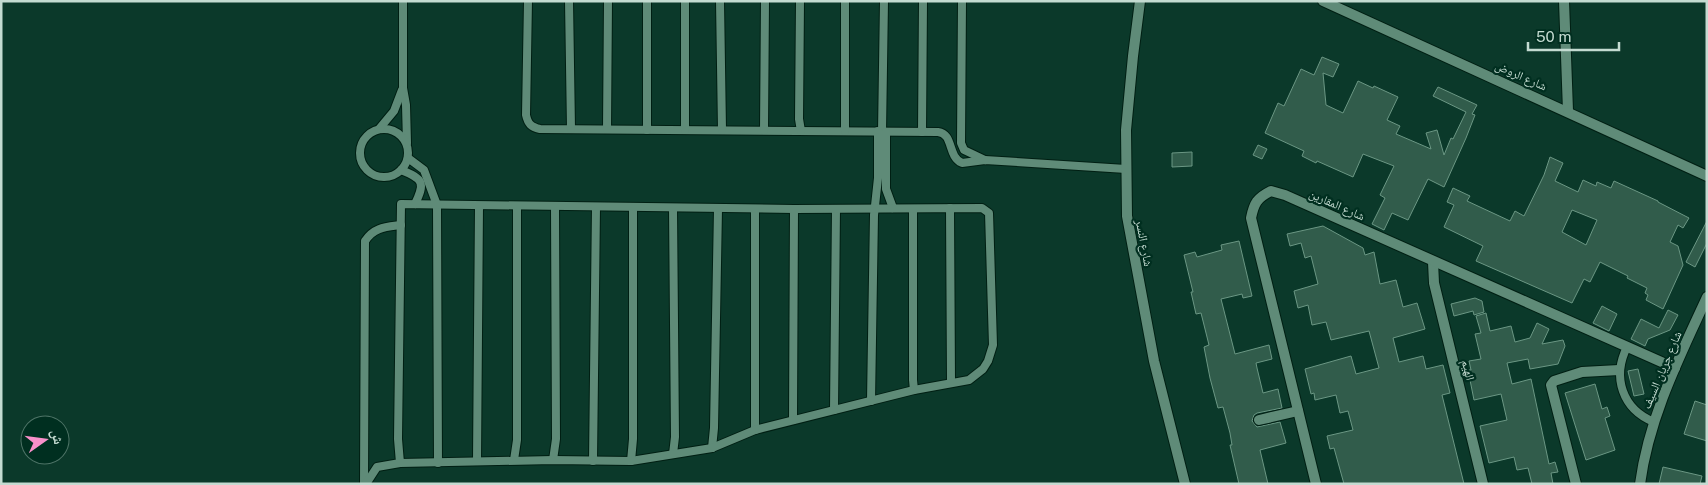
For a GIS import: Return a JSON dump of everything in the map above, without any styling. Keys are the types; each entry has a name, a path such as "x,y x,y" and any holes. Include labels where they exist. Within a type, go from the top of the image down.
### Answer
{"street":[{"name":"شارع النسر","path":"1140,1 1127,121 1127,216 1150,342 1185,484"},
{"name":"شارع الروض","path":"1324,1 1707,176"},
{"path":"1564,1 1568,112"},
{"name":"شارع المقارين","path":"1316,484 1252,218 1253,206 1262,195 1271,191 1285,195 1675,368"},
{"name":"الهيم","path":"1433,262 1434,283 1483,484"},
{"name":"شارع جريان السيف","path":"1640,484 1662,395 1707,297"},
{"path":"1576,484 1551,385 1554,381 1582,372 1620,370"},
{"path":"1258,420 1298,411"}],"lane":[{"path":"403,1 403,88 406,105 408,158 401,170 389,177 382,177 369,172 361,161 360,147 367,135 379,129 394,111 403,88"},
{"path":"528,1 526,115 532,127 540,129 608,130 962,132"},
{"path":"569,1 570,129"},
{"path":"608,1 608,130"},
{"path":"647,1 647,130"},
{"path":"685,130 686,1"},
{"path":"720,1 722,130"},
{"path":"764,130 765,1"},
{"path":"800,1 799,119 801,131"},
{"path":"845,1 845,131"},
{"path":"872,401 874,209 882,131 884,1"},
{"path":"922,1 922,132"},
{"path":"962,1 962,143 964,150 985,160"},
{"path":"379,129 393,130 399,133 407,145"},
{"path":"882,131 886,189 893,208"},
{"path":"944,133 947,136 954,157 962,163 985,160 1126,169"},
{"path":"408,158 424,170 438,205 438,463"},
{"path":"401,170 412,174 420,181 422,189 415,204"},
{"path":"365,484 377,467 400,463 514,460 631,461 712,448 755,430 914,390 969,380 988,361 993,344 989,213 982,208 794,210 401,204 398,439 400,463"},
{"path":"477,462 479,206"},
{"path":"514,460 517,440 517,206"},
{"path":"553,460 556,439 556,207"},
{"path":"593,461 596,207"},
{"path":"631,461 633,440 633,208"},
{"path":"673,454 675,437 674,208"},
{"path":"712,448 718,208"},
{"path":"950,208 951,382"},
{"path":"755,209 755,430"},
{"path":"834,410 836,209"},
{"path":"913,209 912,380 914,390"},
{"path":"793,420 794,210"},
{"path":"365,484 365,241 370,233 382,228 401,225"},
{"path":"1627,347 1620,370 1621,387 1628,402 1639,414 1654,422"}],"building":[{"path":"1322,57 1339,64 1333,77 1323,73 1326,105 1343,113 1358,81 1373,88 1374,86 1398,97 1387,120 1400,126 1396,134 1431,149 1426,133 1437,130 1444,155 1451,138 1453,139 1466,112 1433,96 1438,87 1477,105 1472,114 1475,115 1466,138 1444,187 1428,179 1408,220 1392,213 1384,230 1372,224 1385,198 1380,195 1394,166 1363,154 1353,177 1302,156 1304,151 1265,133 1278,103 1284,106 1301,69 1314,75"},
{"path":"1258,145 1267,149 1262,159 1253,155"},
{"path":"1192,152 1192,166 1172,167 1172,153"},
{"path":"1550,157 1563,163 1555,181 1578,192 1583,180 1596,186 1597,182 1611,188 1614,181 1658,201 1689,218 1683,228 1678,225 1670,242 1678,246 1683,265 1663,309 1646,300 1648,295 1645,293 1647,288 1600,262 1590,282 1584,279 1572,303 1476,261 1483,246 1444,227 1454,205 1447,202 1453,188 1470,196 1467,201 1510,221 1515,211 1524,216 1544,175","holes":["1572,210 1597,220 1586,245 1562,232"]},
{"path":"1707,221 1707,243 1695,267 1686,262"},
{"path":"1323,226 1363,248 1365,255 1374,252 1380,284 1396,280 1403,307 1417,303 1425,329 1393,338 1399,362 1423,356 1426,369 1443,365 1450,393 1442,395 1464,484 1344,484 1334,448 1330,449 1327,436 1353,430 1348,411 1340,413 1336,395 1315,400 1314,393 1311,394 1305,369 1351,356 1356,374 1379,368 1369,331 1331,340 1326,322 1312,325 1308,305 1298,308 1294,291 1318,284 1311,256 1305,258 1301,243 1290,246 1287,234"},
{"path":"1239,241 1252,296 1243,298 1242,294 1221,299 1235,354 1269,345 1272,359 1256,363 1257,368 1263,393 1278,389 1282,408 1257,413 1252,421 1257,427 1280,422 1286,443 1260,450 1268,484 1239,484 1230,445 1232,445 1230,433 1223,407 1218,408 1210,378 1204,347 1209,345 1201,313 1196,314 1184,255 1195,252 1197,257 1222,250 1221,245"},
{"path":"1475,298 1482,301 1484,312 1474,315 1473,311 1454,316 1451,304"},
{"path":"1602,306 1617,314 1609,331 1593,323"},
{"path":"1668,310 1678,315 1670,330 1648,339 1645,346 1631,339 1641,319 1659,328"},
{"path":"1486,313 1490,331 1511,326 1515,342 1530,338 1537,323 1549,329 1542,344 1563,340 1565,346 1558,364 1530,369 1528,359 1507,363 1512,384 1531,379 1549,464 1555,462 1558,472 1551,473 1553,484 1532,484 1528,468 1517,470 1514,457 1489,463 1480,426 1507,420 1501,394 1474,400 1468,370 1471,370 1469,361 1481,359 1475,334 1481,333 1476,316"},
{"path":"1638,369 1644,394 1634,396 1628,371"},
{"path":"1595,384 1602,409 1607,407 1610,416 1605,418 1615,450 1586,460 1565,393"},
{"path":"1695,401 1707,405 1707,441 1684,434"},
{"path":"1663,467 1702,476 1700,484 1659,484"}]}
